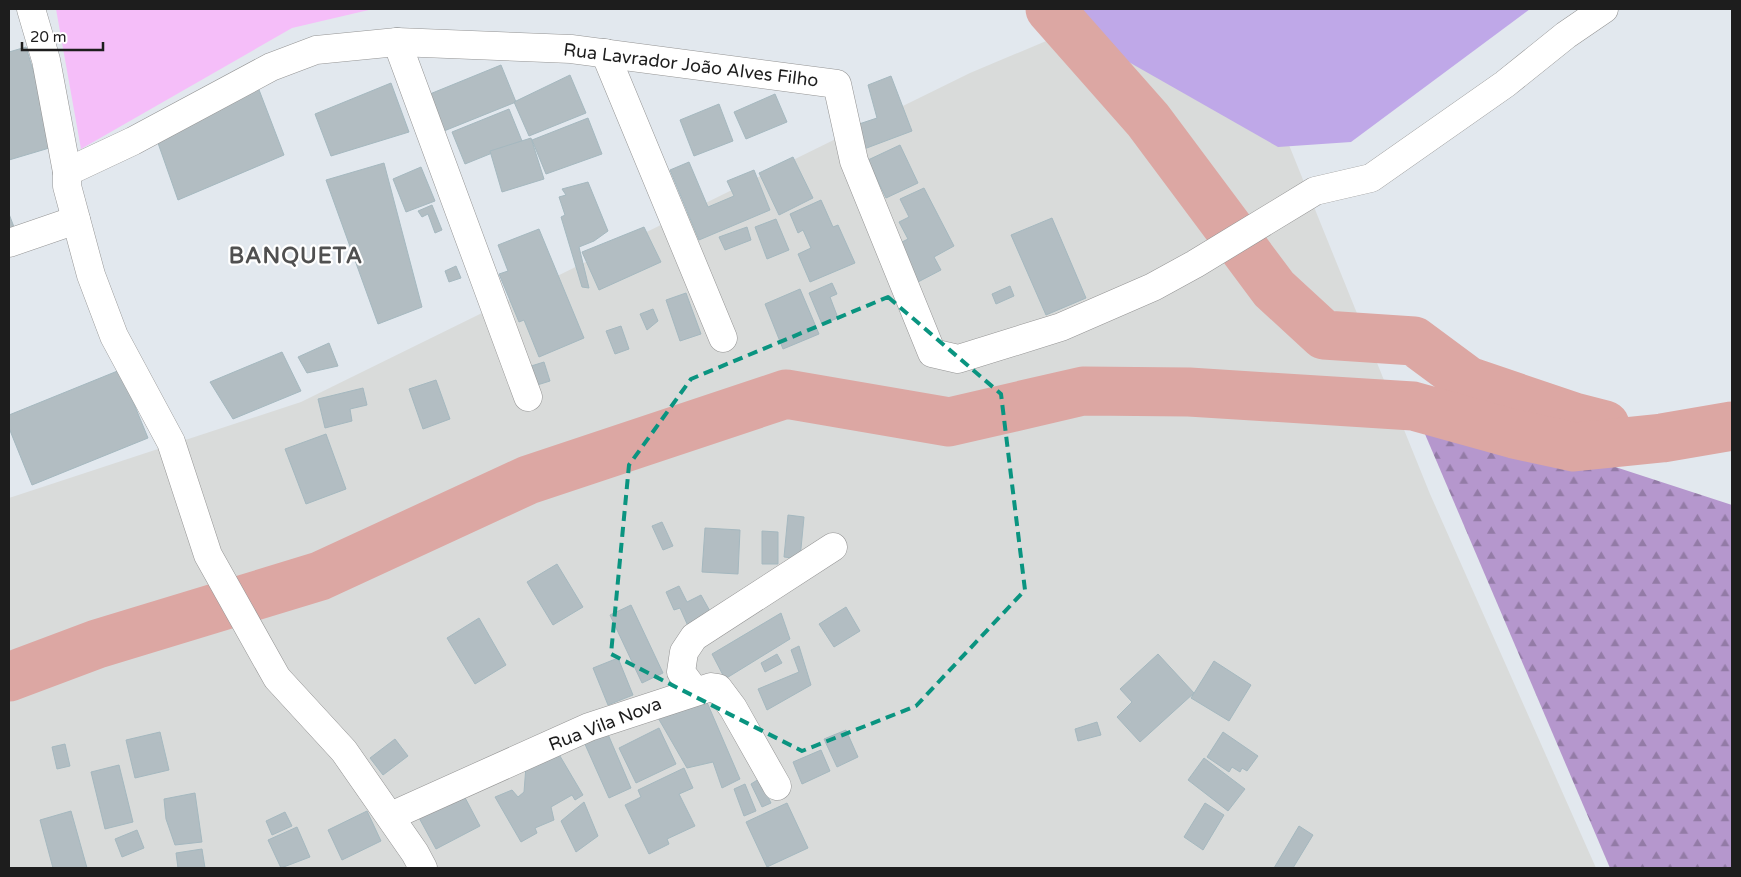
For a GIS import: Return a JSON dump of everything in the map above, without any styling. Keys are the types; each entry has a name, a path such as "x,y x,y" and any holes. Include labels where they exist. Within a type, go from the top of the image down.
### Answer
{"street":[{"path":"31,9 46,60 67,172 67,186 90,274 114,336 170,442 208,555 277,678 344,751 391,816 423,868"},
{"name":"Rua Lavrador João Alves Filho","path":"67,172 133,141 271,67 316,50 398,42 533,46 606,52 837,84 854,160 932,353 958,358 1061,327 1153,287 1270,220 1315,191 1371,178 1505,84 1566,35 1604,9"},
{"path":"398,42 528,397"},
{"path":"606,52 723,338"},
{"path":"9,243 76,220"},
{"path":"695,691 681,672 684,652 694,637 832,547"},
{"name":"Rua Vila Nova","path":"391,816 589,727 695,691 718,688 733,708 777,786"}],"highlighted area":[{"path":"888,297 1001,394 1025,590 916,706 802,751 611,654 629,465 691,379"}],"shaded area":[{"path":"56,9 373,9 292,28 81,149"},
{"path":"1058,9 1530,9 1351,142 1278,147 1083,36"},
{"path":"1122,9 1234,9 1430,494 1596,868 9,868 9,498 301,402 970,73"}],"green space":[{"path":"1413,406 1514,434 1732,505 1732,868 1610,868"}],"building":[{"path":"26,47 56,146 9,160 9,52"},
{"path":"501,65 516,102 439,133 425,96"},
{"path":"570,75 586,113 529,136 514,102"},
{"path":"891,76 912,131 864,149 859,124 877,118 868,85"},
{"path":"256,82 284,155 178,200 158,143"},
{"path":"391,83 409,132 331,156 315,114"},
{"path":"775,94 787,122 746,139 734,112"},
{"path":"719,104 733,141 694,156 680,120"},
{"path":"509,109 522,141 465,164 452,132"},
{"path":"588,118 602,154 546,174 532,140"},
{"path":"531,138 544,179 502,192 490,151"},
{"path":"900,145 918,183 886,198 868,160"},
{"path":"793,157 813,198 779,215 759,173"},
{"path":"689,162 708,207 734,196 727,181 754,170 770,210 699,240 670,170"},
{"path":"384,163 422,307 378,324 326,180"},
{"path":"421,167 435,201 406,212 393,179"},
{"path":"588,182 608,231 594,241 579,247 589,288 582,287 561,217 565,215 559,197 566,195 562,189"},
{"path":"924,188 954,246 934,257 941,270 918,282 898,244 908,239 899,222 909,217 900,199"},
{"path":"821,200 833,227 838,225 855,263 810,282 798,254 811,248 803,230 798,233 790,214"},
{"path":"432,205 442,230 435,233 428,214 422,217 418,211"},
{"path":"9,214 14,227 9,229"},
{"path":"1052,218 1086,298 1046,315 1011,235"},
{"path":"776,219 789,250 767,259 755,227"},
{"path":"644,227 661,262 599,290 582,252"},
{"path":"747,227 751,240 725,250 719,237"},
{"path":"539,229 584,338 539,357 524,320 519,322 499,274 508,271 498,245"},
{"path":"456,266 461,278 449,282 445,271"},
{"path":"832,283 837,294 830,297 838,318 822,324 809,293"},
{"path":"1010,286 1014,296 996,304 992,294"},
{"path":"800,289 819,334 783,349 765,304"},
{"path":"686,293 701,334 680,341 666,300"},
{"path":"653,309 658,321 647,330 640,314"},
{"path":"621,326 629,349 615,354 606,331"},
{"path":"329,343 338,366 307,373 298,357"},
{"path":"282,352 301,391 233,419 210,382"},
{"path":"544,362 550,381 534,386 528,367"},
{"path":"120,370 148,438 32,485 9,428 9,415"},
{"path":"436,380 450,419 423,429 409,389"},
{"path":"363,388 367,405 350,409 352,421 325,428 318,399"},
{"path":"326,434 346,489 306,504 285,449"},
{"path":"788,515 804,517 800,559 784,557"},
{"path":"662,522 673,546 663,550 652,526"},
{"path":"705,528 740,530 738,574 702,572"},
{"path":"762,531 778,532 778,564 762,564"},
{"path":"557,564 583,607 553,625 527,582"},
{"path":"679,586 687,602 701,595 711,613 688,626 680,608 674,610 666,592"},
{"path":"631,605 663,673 642,683 610,615"},
{"path":"846,607 860,631 834,647 819,624"},
{"path":"781,613 790,639 725,679 712,654"},
{"path":"479,618 506,665 475,684 447,638"},
{"path":"799,646 811,685 767,710 758,689 799,672 791,650"},
{"path":"777,654 782,663 765,672 761,663"},
{"path":"1158,654 1194,693 1140,742 1117,717 1132,702 1120,689"},
{"path":"618,658 633,695 608,705 593,668"},
{"path":"1214,661 1251,685 1229,721 1191,698"},
{"path":"706,700 740,779 722,788 713,762 687,768 657,716"},
{"path":"1097,722 1101,735 1078,741 1075,729"},
{"path":"659,728 676,764 636,783 619,748"},
{"path":"846,730 858,757 837,767 824,739"},
{"path":"160,732 169,770 135,778 126,740"},
{"path":"607,732 631,788 609,798 584,742"},
{"path":"1223,732 1258,756 1247,771 1242,768 1240,772 1232,767 1229,772 1207,757"},
{"path":"395,739 408,756 383,775 370,758"},
{"path":"65,744 70,766 57,769 52,747"},
{"path":"821,750 830,771 802,784 793,762"},
{"path":"557,751 583,795 575,800 572,795 551,807 554,820 535,828 537,833 521,842 495,797 512,790 518,797 524,792 526,766"},
{"path":"1204,758 1245,789 1228,811 1188,780"},
{"path":"119,765 133,822 105,829 91,772"},
{"path":"684,768 693,788 679,794 695,826 667,839 669,844 649,854 625,805 641,797 638,790"},
{"path":"759,779 771,803 762,807 751,784"},
{"path":"745,784 756,811 744,816 734,789"},
{"path":"462,792 480,826 436,849 418,816"},
{"path":"195,793 202,842 175,845 166,819 164,799"},
{"path":"584,802 598,836 576,852 561,821"},
{"path":"787,803 808,848 767,867 746,822"},
{"path":"1205,803 1224,815 1203,850 1184,837"},
{"path":"71,811 87,868 53,868 40,820"},
{"path":"367,811 381,841 342,860 328,830"},
{"path":"285,812 292,826 272,835 266,821"},
{"path":"1299,826 1313,835 1293,868 1274,868"},
{"path":"297,827 310,857 281,868 268,840"},
{"path":"137,830 144,848 122,857 115,839"},
{"path":"202,849 205,868 178,868 176,853"}],"waterway":[{"path":"1050,9 1148,120 1274,289 1324,335 1414,341 1468,381 1574,417 1605,425"},
{"path":"9,677 97,644 320,576 528,480 786,394 949,422 1083,391 1189,392 1413,406 1514,434 1574,447 1662,438 1732,426"}],"district":[{"name":"BANQUETA","path":"296,255"}]}
